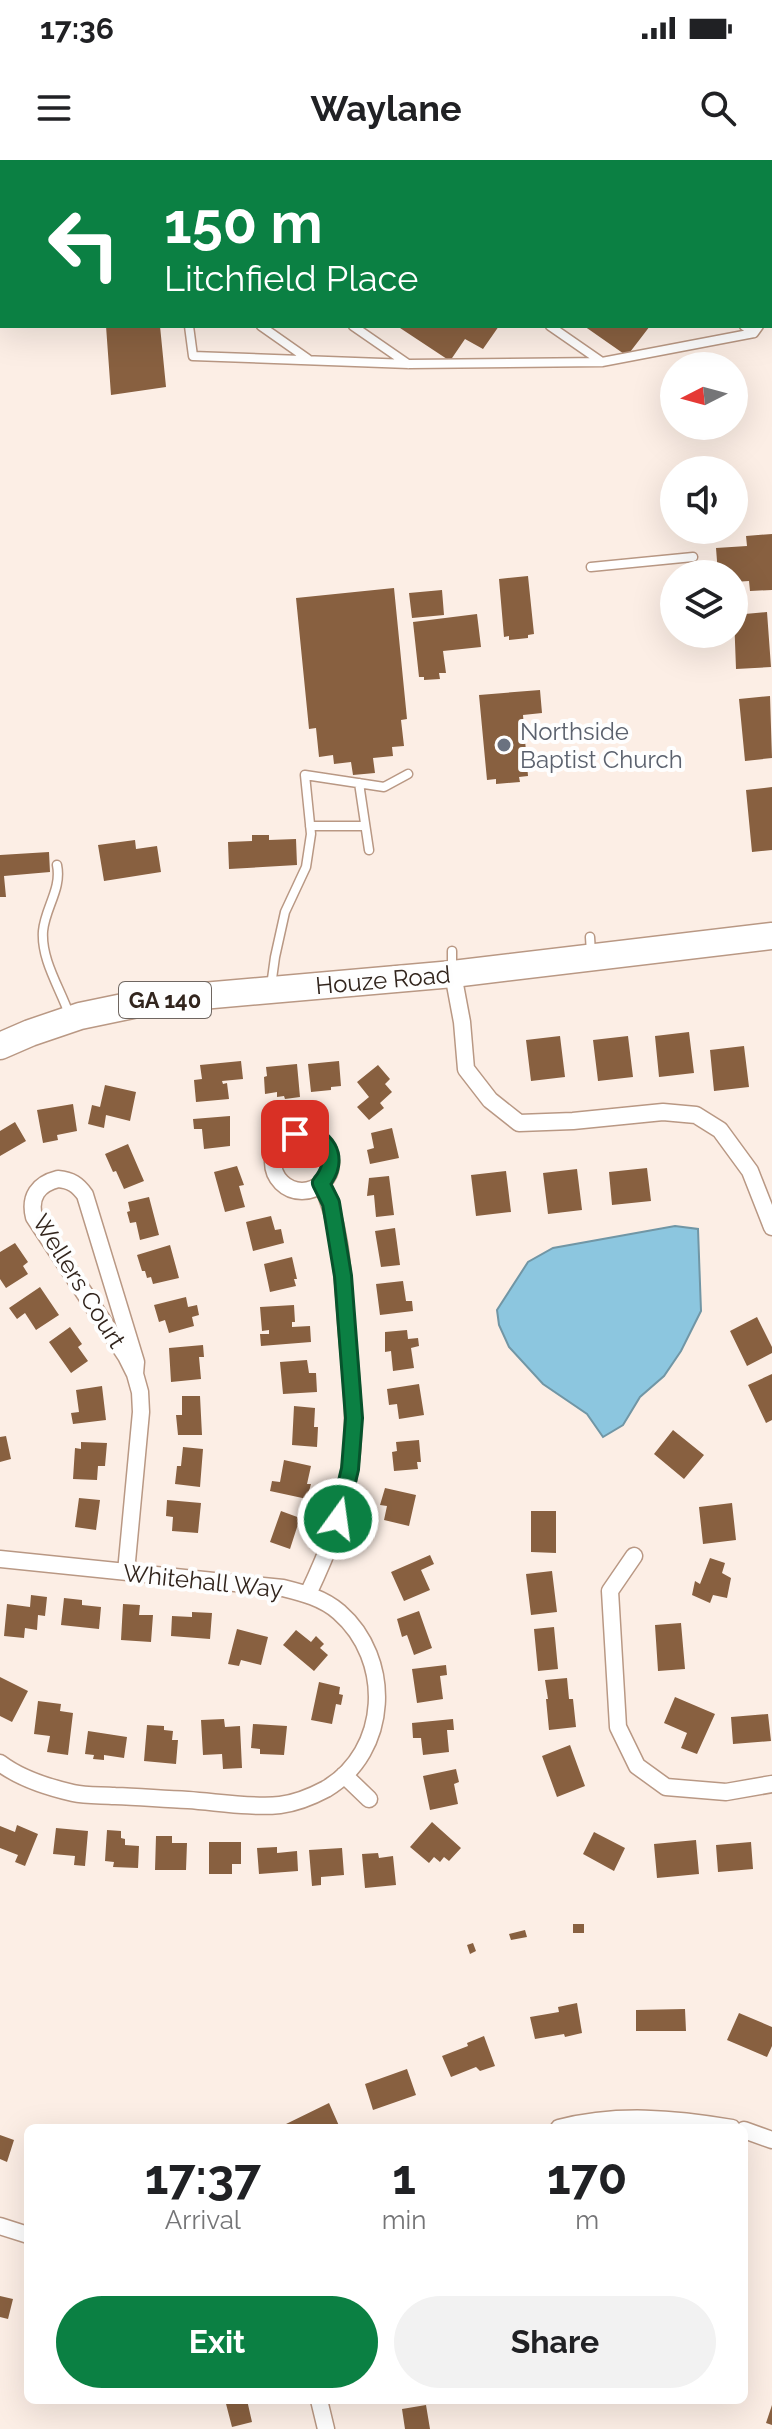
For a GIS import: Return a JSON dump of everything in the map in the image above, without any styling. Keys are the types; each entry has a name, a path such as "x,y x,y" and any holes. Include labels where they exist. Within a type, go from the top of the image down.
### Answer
{"main road":[{"name":"Houze Road","path":"0,1046 71,1019 157,1000 271,990 452,963 591,948 772,936"}],"street":[{"path":"452,963 466,1069 490,1100 519,1123 663,1112 696,1115 720,1130 750,1171 772,1227"},
{"name":"Wellers Court","path":"126,1572 141,1412 140,1392 126,1356 34,1217 34,1196 47,1182 68,1180 85,1195 136,1362 135,1374"},
{"path":"308,1594 332,1543 350,1469 354,1418 343,1276 331,1203 321,1183"},
{"path":"634,1556 610,1591 618,1727 637,1766 666,1787 726,1792 772,1784"},
{"name":"Whitehall Way","path":"0,1559 283,1588 308,1594 336,1610 355,1628 369,1650 377,1677 378,1701 373,1729 362,1753 344,1775 313,1796 276,1805 76,1793 40,1784 0,1763"},
{"path":"344,1775 369,1799"},
{"path":"586,2124 626,2118 685,2119 711,2124"},
{"path":"748,2131 772,2140"},
{"path":"0,2226 24,2234"},
{"path":"320,2404 326,2429"}],"lane":[{"path":"189,328 193,356 409,364 602,362 757,330"},
{"path":"264,328 308,359"},
{"path":"356,328 409,364"},
{"path":"553,328 602,362"},
{"path":"591,567 693,557"},
{"path":"271,990 285,912 306,867 310,826 305,775 384,787 408,774"},
{"path":"359,783 369,850"},
{"path":"310,826 365,826"},
{"path":"57,865 58,882 47,910 43,934 50,971 71,1019"}],"water":[{"path":"675,1226 698,1229 701,1311 681,1351 664,1376 640,1397 623,1425 603,1437 587,1414 543,1384 509,1347 499,1325 497,1310 528,1262 553,1248"}],"building":[{"path":"106,328 160,328 166,387 111,395"},
{"path":"400,328 498,328 483,349 465,339 450,361"},
{"path":"587,328 648,328 627,356"},
{"path":"772,534 772,590 750,591 748,560 717,560 716,548 747,546 748,536"},
{"path":"528,576 534,634 528,635 528,638 509,640 509,636 504,637 499,579"},
{"path":"394,588 407,719 401,720 404,746 392,747 393,756 373,758 375,773 353,775 351,762 334,764 333,755 319,757 316,728 309,729 296,598"},
{"path":"442,590 444,615 412,618 409,593"},
{"path":"767,612 771,667 736,669 735,648 748,648 748,614"},
{"path":"477,614 481,647 443,651 446,673 439,673 440,679 424,680 424,677 419,677 413,622"},
{"name":"Northside Baptist Church","path":"540,690 542,713 523,715 528,776 519,777 520,782 496,784 496,779 487,780 479,695"},
{"path":"770,696 772,758 745,761 739,699"},
{"path":"772,787 772,850 752,852 746,790"},
{"path":"252,835 269,835 269,840 296,839 297,865 229,869 228,842 252,841"},
{"path":"135,840 136,849 157,846 161,872 104,881 98,845"},
{"path":"49,852 50,872 4,876 6,897 0,897 0,855"},
{"path":"689,1032 694,1073 659,1077 655,1036"},
{"path":"560,1036 565,1077 531,1081 526,1040"},
{"path":"628,1036 633,1077 598,1081 593,1040"},
{"path":"744,1046 749,1087 714,1091 710,1050"},
{"path":"241,1061 243,1079 222,1081 223,1084 227,1083 229,1099 196,1102 194,1080 202,1079 200,1065"},
{"path":"339,1061 341,1086 311,1092 308,1064"},
{"path":"297,1064 300,1097 285,1099 284,1096 277,1097 277,1092 265,1094 266,1067"},
{"path":"378,1065 390,1079 385,1084 392,1092 380,1103 384,1108 369,1120 357,1107 369,1097 357,1082"},
{"path":"105,1085 136,1092 130,1121 106,1115 104,1128 88,1124 92,1105 100,1107"},
{"path":"73,1104 77,1131 57,1135 58,1140 43,1143 37,1110"},
{"path":"230,1116 230,1146 204,1149 202,1129 194,1129 193,1119"},
{"path":"15,1122 26,1141 0,1156 0,1131"},
{"path":"392,1128 399,1158 370,1164 367,1150 374,1148 371,1133"},
{"path":"128,1144 144,1181 124,1189 105,1154"},
{"path":"237,1166 244,1185 239,1186 245,1207 225,1212 214,1172"},
{"path":"647,1168 651,1201 612,1205 609,1172"},
{"path":"577,1169 582,1210 548,1214 543,1173"},
{"path":"506,1171 511,1212 476,1216 471,1175"},
{"path":"389,1176 394,1215 376,1217 374,1195 367,1196 369,1178"},
{"path":"149,1197 159,1235 140,1240 136,1222 130,1223 128,1202"},
{"path":"271,1216 275,1230 281,1229 284,1243 253,1251 246,1222"},
{"path":"395,1228 400,1265 381,1267 375,1231"},
{"path":"15,1243 28,1262 23,1266 28,1274 6,1288 0,1279 0,1252"},
{"path":"170,1245 179,1278 153,1284 151,1277 147,1278 145,1271 142,1271 137,1255"},
{"path":"292,1257 296,1286 270,1292 264,1264"},
{"path":"403,1281 406,1301 412,1301 413,1311 380,1315 376,1284"},
{"path":"40,1287 59,1315 36,1330 25,1313 17,1319 9,1308"},
{"path":"186,1297 188,1307 197,1305 199,1315 192,1317 194,1326 169,1333 165,1320 159,1322 154,1305"},
{"path":"294,1305 295,1322 292,1322 292,1327 310,1326 311,1342 261,1346 260,1334 269,1334 269,1330 262,1331 260,1307"},
{"path":"757,1317 772,1353 747,1366 730,1331"},
{"path":"70,1327 82,1344 78,1347 88,1361 71,1373 49,1342"},
{"path":"407,1330 408,1339 418,1338 419,1346 411,1348 414,1368 393,1371 391,1351 385,1352 385,1332"},
{"path":"203,1345 204,1357 199,1357 201,1379 171,1382 169,1348"},
{"path":"307,1360 309,1373 316,1373 317,1392 283,1394 280,1362"},
{"path":"772,1374 772,1420 766,1423 748,1385"},
{"path":"419,1384 424,1415 399,1419 397,1404 389,1405 387,1389"},
{"path":"102,1386 106,1420 73,1424 71,1413 79,1412 76,1390"},
{"path":"182,1396 200,1396 202,1435 178,1435 176,1415 182,1415"},
{"path":"294,1406 315,1408 317,1447 292,1445"},
{"path":"673,1430 704,1455 684,1479 654,1454"},
{"path":"6,1436 11,1459 0,1462 0,1437"},
{"path":"419,1440 421,1462 417,1462 418,1469 394,1471 392,1452 397,1451 396,1442"},
{"path":"81,1442 107,1443 105,1466 98,1466 97,1480 73,1479 75,1448 81,1449"},
{"path":"183,1447 203,1449 200,1487 175,1484"},
{"path":"284,1460 311,1466 307,1499 270,1491 272,1481 280,1482"},
{"path":"385,1488 416,1495 409,1526 384,1520 387,1506 380,1505"},
{"path":"79,1498 100,1500 96,1530 75,1527"},
{"path":"167,1500 201,1503 198,1533 172,1531 173,1517 166,1516"},
{"path":"732,1503 736,1540 703,1544 699,1507"},
{"path":"281,1511 300,1518 290,1549 270,1542"},
{"path":"531,1511 556,1511 556,1553 531,1552"},
{"path":"430,1555 434,1564 421,1570 430,1590 404,1601 391,1572"},
{"path":"710,1558 725,1563 722,1573 731,1578 727,1598 713,1595 710,1603 692,1595 695,1581 700,1584"},
{"path":"552,1571 557,1612 531,1615 526,1574"},
{"path":"31,1595 47,1597 45,1616 38,1615 37,1630 25,1628 24,1638 4,1636 7,1604 30,1607"},
{"path":"64,1598 82,1600 82,1605 101,1607 99,1629 61,1625"},
{"path":"123,1604 140,1605 139,1615 153,1615 151,1642 121,1640"},
{"path":"419,1611 432,1648 414,1655 407,1635 402,1637 397,1619"},
{"path":"192,1612 212,1613 210,1639 171,1636 172,1616 192,1617"},
{"path":"681,1623 685,1669 658,1671 655,1625"},
{"path":"554,1627 558,1669 538,1671 534,1629"},
{"path":"237,1629 268,1637 261,1665 241,1660 239,1666 228,1664"},
{"path":"296,1630 311,1642 316,1636 324,1644 320,1648 328,1655 314,1671 283,1645"},
{"path":"446,1665 447,1675 440,1676 443,1699 417,1703 412,1669"},
{"path":"0,1677 28,1691 12,1722 0,1716"},
{"path":"567,1678 576,1727 549,1730 545,1680"},
{"path":"319,1682 340,1687 339,1694 343,1695 341,1705 336,1704 332,1724 311,1720"},
{"path":"675,1697 715,1714 697,1754 681,1748 687,1733 664,1723"},
{"path":"38,1701 61,1704 60,1711 73,1713 68,1755 47,1752 50,1736 34,1734"},
{"path":"768,1714 771,1741 733,1744 731,1717"},
{"path":"224,1719 225,1727 240,1726 242,1768 223,1769 222,1754 203,1755 201,1720"},
{"path":"453,1719 454,1730 447,1730 449,1752 423,1755 421,1738 413,1738 412,1723"},
{"path":"253,1724 287,1726 284,1755 260,1754 260,1749 251,1748"},
{"path":"147,1725 164,1726 164,1730 173,1731 172,1740 178,1740 176,1764 144,1761"},
{"path":"88,1731 127,1737 124,1758 104,1755 104,1760 93,1759 94,1755 85,1754"},
{"path":"570,1745 585,1786 557,1797 542,1756"},
{"path":"456,1769 459,1782 454,1784 458,1804 430,1810 423,1776"},
{"path":"432,1822 461,1848 449,1861 444,1857 440,1862 434,1857 429,1863 410,1847"},
{"path":"17,1825 38,1834 25,1866 15,1862 18,1855 0,1848 0,1826 15,1832"},
{"path":"56,1828 88,1831 85,1866 74,1865 75,1856 53,1854"},
{"path":"107,1830 121,1831 125,1845 139,1846 138,1868 113,1867 114,1862 105,1861"},
{"path":"594,1832 625,1848 614,1871 583,1854"},
{"path":"156,1836 172,1836 172,1843 187,1843 186,1870 155,1870"},
{"path":"696,1840 699,1874 657,1878 654,1844"},
{"path":"209,1842 241,1842 241,1864 232,1864 232,1874 209,1874"},
{"path":"751,1842 753,1869 718,1872 716,1845"},
{"path":"277,1847 277,1853 297,1851 298,1871 259,1874 257,1848"},
{"path":"342,1848 344,1875 321,1877 321,1885 312,1886 309,1850"},
{"path":"378,1853 379,1858 393,1856 396,1885 365,1888 362,1854"},
{"path":"573,1924 584,1924 584,1933 573,1933"},
{"path":"525,1930 527,1937 511,1940 509,1934"},
{"path":"473,1943 476,1951 470,1954 467,1945"},
{"path":"577,2003 582,2033 535,2039 530,2017 559,2012 558,2007"},
{"path":"685,2009 686,2031 636,2031 636,2010"},
{"path":"739,2013 772,2027 772,2046 767,2057 727,2040"},
{"path":"484,2036 495,2066 480,2071 476,2067 451,2077 442,2056"},
{"path":"407,2069 416,2095 373,2110 365,2084"},
{"path":"329,2103 338,2124 286,2124"},
{"path":"0,2135 14,2140 7,2162 0,2159"},
{"path":"0,2296 13,2299 8,2319 0,2317"},
{"path":"226,2404 248,2404 252,2422 232,2427"},
{"path":"426,2405 430,2429 405,2429 402,2409"},
{"path":"772,2405 772,2425 766,2423"}],"place":[{"name":"Northside Baptist Church","path":"504,745"}],"route":[{"path":"295,1134 314,1135 322,1140 331,1157 331,1167 321,1183 331,1203 343,1276 354,1418 350,1469 338,1519"}]}
